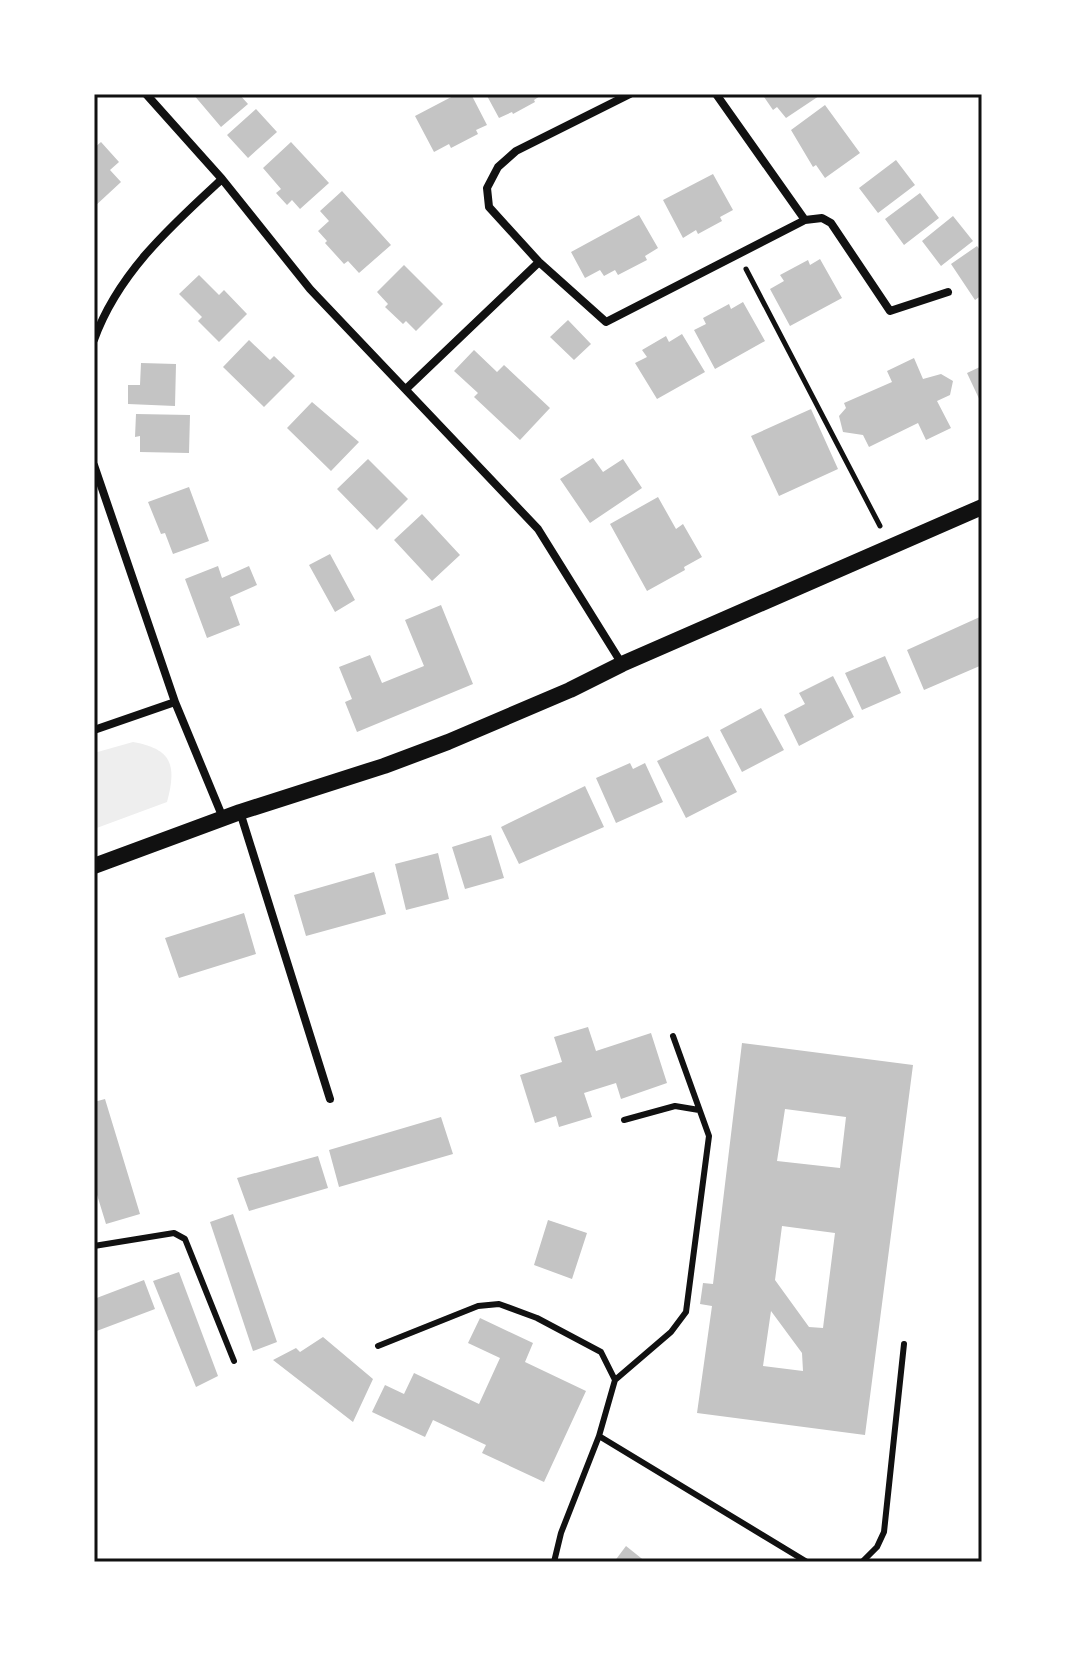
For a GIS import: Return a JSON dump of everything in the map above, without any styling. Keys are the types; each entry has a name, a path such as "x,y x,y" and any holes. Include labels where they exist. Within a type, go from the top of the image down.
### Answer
{"main road":[{"path":"94,866 240,812 448,742 982,507"}],"street":[{"path":"146,94 222,179 310,289 538,529 622,664"},
{"path":"630,94 516,151 498,167 487,188 489,207 539,262 606,322 805,220 822,218 831,223 890,311 948,292"},
{"path":"716,94 805,220"},
{"path":"94,340 104,312 137,262 222,179"},
{"path":"406,389 539,262"},
{"path":"94,465 175,702 223,818"},
{"path":"94,730 175,702"},
{"path":"240,812 330,1099"}],"lane":[{"path":"554,1562 561,1533 599,1436 615,1380 671,1332 686,1312 709,1136 673,1036"},
{"path":"624,1120 675,1106 699,1110"},
{"path":"94,1246 174,1233 185,1239 234,1361"},
{"path":"378,1346 478,1306 499,1304 537,1318 601,1352 615,1380"},
{"path":"862,1562 877,1547 884,1532 904,1344"},
{"path":"599,1436 807,1562"}],"path":[{"path":"738,254 877,519"}],"shaded area":[{"path":"133,742 156,749 168,761 171,778 167,802 94,829 94,753"}],"building":[{"path":"193,94 239,94 248,104 221,127"},
{"path":"457,94 471,94 487,125 476,130 478,134 451,148 449,144 434,152 415,116"},
{"path":"486,94 543,94 513,114 499,118"},
{"path":"762,94 819,96 786,118 777,107 773,110"},
{"path":"825,105 860,153 825,178 816,165 813,167 791,130"},
{"path":"256,109 277,132 248,158 227,135"},
{"path":"101,142 119,162 110,170 121,182 94,207 94,148"},
{"path":"291,142 329,183 300,209 292,200 287,205 276,193 281,189 263,168"},
{"path":"896,160 915,185 878,213 859,188"},
{"path":"713,174 733,210 720,217 722,221 683,238 663,200"},
{"path":"342,191 391,245 359,273 348,261 344,264 318,231 329,221 320,211"},
{"path":"920,193 939,218 904,245 885,219"},
{"path":"639,215 658,248 645,256 647,260 618,275 615,270 604,276 600,270 585,278 571,252"},
{"path":"953,216 973,241 941,266 922,241"},
{"path":"977,246 982,253 982,295 975,300 951,264"},
{"path":"820,259 842,298 790,326 770,289 784,281 780,275 808,260 810,265"},
{"path":"404,265 443,304 416,331 406,321 403,324 385,307 388,304 377,292"},
{"path":"199,275 219,295 224,290 247,314 219,342 198,321 202,317 179,294"},
{"path":"743,302 765,341 715,369 694,330 706,324 703,318 729,304 731,309"},
{"path":"568,320 591,344 574,360 550,337"},
{"path":"682,334 705,372 657,399 635,363 647,357 642,350 666,336 669,342"},
{"path":"249,340 270,360 274,356 295,376 264,407 223,367"},
{"path":"474,350 497,372 504,365 550,408 520,440 474,397 478,393 454,371"},
{"path":"914,358 923,379 941,374 953,381 950,395 937,401 951,428 926,440 918,423 869,447 863,435 843,432 839,416 846,408 844,403 892,382 887,371"},
{"path":"141,363 176,364 175,406 128,404 128,385 140,385"},
{"path":"982,366 982,405 967,373"},
{"path":"312,402 359,442 331,471 287,428"},
{"path":"811,409 838,469 779,496 751,436"},
{"path":"136,414 190,415 189,453 140,452 140,436 135,437"},
{"path":"593,458 603,472 623,459 642,488 590,523 560,479"},
{"path":"368,459 408,499 377,530 337,489"},
{"path":"189,487 209,541 173,554 148,502"},
{"path":"658,497 676,529 683,524 702,557 647,591 610,524"},
{"path":"422,514 460,555 432,581 394,540"},
{"path":"330,554 355,600 335,612 309,565"},
{"path":"218,566 222,578 249,566 257,585 230,597 240,625 207,638 185,579"},
{"path":"441,605 473,684 357,732 345,702 352,699 339,667 370,655 382,683 424,666 405,620"},
{"path":"982,616 982,665 924,690 907,650"},
{"path":"885,656 901,693 862,710 845,673"},
{"path":"833,676 854,717 799,746 784,715 805,704 799,693"},
{"path":"761,708 784,750 742,772 720,730"},
{"path":"708,736 737,792 686,818 657,761"},
{"path":"630,763 633,769 645,763 663,802 616,823 596,778"},
{"path":"585,786 604,827 519,864 501,827"},
{"path":"491,835 504,878 465,889 452,847"},
{"path":"438,853 449,899 406,910 395,864"},
{"path":"374,872 386,914 306,936 294,895"},
{"path":"244,913 256,954 179,978 165,938"},
{"path":"588,1027 596,1051 651,1033 667,1083 621,1099 616,1083 584,1093 592,1117 559,1127 556,1116 535,1123 520,1075 562,1062 554,1037"},
{"path":"742,1043 913,1065 865,1435 697,1413 712,1306 700,1304 703,1283 713,1284","holes":["785,1109 846,1117 840,1168 777,1161","782,1226 835,1233 823,1328 809,1327 775,1280","771,1311 802,1353 803,1371 763,1366"]},
{"path":"105,1099 140,1214 106,1224 94,1185 94,1102"},
{"path":"441,1117 453,1154 339,1187 329,1150"},
{"path":"318,1156 328,1188 249,1211 237,1178"},
{"path":"233,1214 277,1342 253,1351 210,1222"},
{"path":"548,1220 587,1233 572,1279 534,1265"},
{"path":"179,1272 218,1376 196,1387 153,1281"},
{"path":"144,1280 155,1309 94,1332 94,1299"},
{"path":"480,1318 533,1343 525,1362 586,1391 544,1482 482,1453 486,1445 433,1420 425,1437 372,1412 385,1385 404,1394 414,1373 479,1404 500,1358 468,1343"},
{"path":"323,1337 373,1379 353,1422 273,1360 296,1348 300,1352"},
{"path":"626,1546 646,1562 614,1562"}]}
